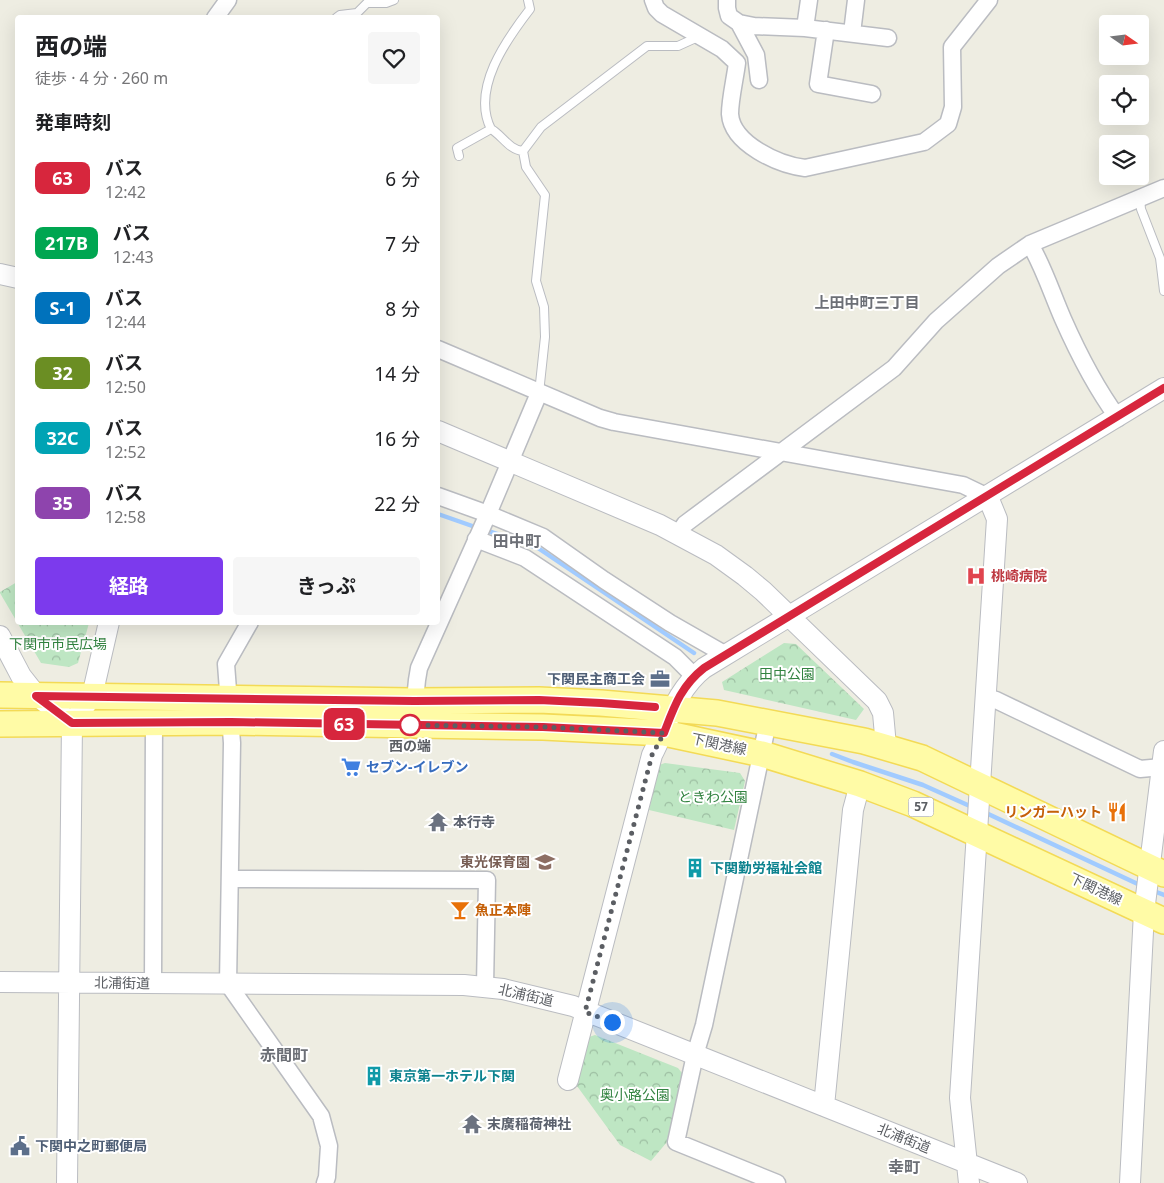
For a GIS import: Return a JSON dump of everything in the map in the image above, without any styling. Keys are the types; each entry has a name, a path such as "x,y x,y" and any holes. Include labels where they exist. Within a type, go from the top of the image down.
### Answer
{"main road":[{"name":"下関港線","path":"0,695 92,696 230,710 414,713 543,727 664,733 762,754 860,784 1153,892"},
{"name":"下関港線","path":"414,713 539,700 673,708 768,722 886,746 922,758 1153,892"},
{"name":"下関港線","path":"0,724 154,722 230,710"}],"street":[{"path":"217,15 228,0"},
{"path":"653,0 656,8 662,14 722,49 737,64 730,115 735,127 744,140 764,155 792,166 805,168 924,142 948,124 953,108 952,47 989,0"},
{"path":"727,0 726,8 729,16 739,22 754,26 805,28 888,38"},
{"path":"805,28 809,0"},
{"path":"852,34 856,0"},
{"path":"739,22 756,55 759,80"},
{"path":"826,30 818,84 872,94"},
{"path":"678,534 685,524 894,368 936,321 998,266 1030,244 1164,188"},
{"path":"1030,244 1039,260 1073,341 1106,401 1118,418"},
{"path":"0,274 15,277"},
{"path":"440,350 539,393 614,422 963,485 988,497 997,519 960,1098 968,1173"},
{"path":"568,1080 652,755 664,733 673,708 684,688 694,676 788,617 1118,418 1164,388"},
{"path":"440,622 539,393"},
{"path":"440,432 678,534 716,555 763,592 877,701 883,713 886,746"},
{"path":"440,497 543,537 670,623 726,655"},
{"path":"477,537 525,558 675,657 694,676"},
{"path":"67,1183 72,723 92,696 109,625"},
{"path":"248,625 226,664 232,743 228,984 321,1116 328,1146 327,1177 325,1183"},
{"path":"414,713 420,668 439,625"},
{"path":"0,636 21,676 36,696 72,723"},
{"path":"986,697 996,700 1140,769 1163,759 1130,1183"},
{"path":"153,984 154,722"},
{"path":"768,722 706,1015 676,1142 777,1183"},
{"path":"824,1106 853,810 860,784"},
{"path":"231,879 487,880 485,986"},
{"name":"北浦街道","path":"0,982 485,986 546,998 824,1106 968,1173 1017,1183"}],"lane":[{"path":"340,15 357,13 367,3 386,3 394,0"},
{"path":"523,151 519,151 505,142 491,129 484,108 492,74 507,39 530,9 528,0"},
{"path":"539,393 545,337 544,307 536,281 544,195 526,167 523,151 540,127 646,46 678,46 701,36"},
{"path":"459,156 457,148 491,129"},
{"path":"1140,198 1141,208 1160,258 1164,292"}],"green space":[{"name":"下関市市民広場","path":"15,583 15,619 0,593"},
{"name":"下関市市民広場","path":"19,625 88,625 78,663 69,667 41,663"},
{"name":"田中公園","path":"784,643 796,644 864,709 856,720 724,690 722,682"},
{"name":"ときわ公園","path":"665,763 740,773 745,781 734,830 649,810 659,765"},
{"name":"奥小路公園","path":"595,1035 678,1068 682,1073 667,1142 651,1161 620,1145 577,1086 589,1037"}],"waterway":[{"path":"440,515 478,528"},
{"path":"485,530 538,548 694,653"},
{"path":"832,754 923,785 972,807"},
{"path":"984,812 1142,886"},
{"path":"1151,890 1164,895"}],"bus line":[{"name":"63","path":"655,707 539,700 414,701 36,696 72,723 231,722 507,726 634,730 664,733 673,708 684,688 704,668 1118,418 1164,388"}],"place":[{"name":"桃崎病院","path":"976,576"},
{"name":"下関民主商工会","path":"660,679"},
{"name":"西の端","path":"410,725"},
{"name":"セブン-イレブン","path":"351,767"},
{"name":"リンガーハット","path":"1117,812"},
{"name":"本行寺","path":"438,822"},
{"name":"東光保育園","path":"545,862"},
{"name":"下関勤労福祉会館","path":"695,868"},
{"name":"魚正本陣","path":"460,910"},
{"name":"東京第一ホテル下関","path":"374,1076"},
{"name":"末廣稲荷神社","path":"472,1124"},
{"name":"下関中之町郵便局","path":"20,1146"}],"district":[{"name":"上田中町三丁目","path":"867,303"},
{"name":"田中町","path":"517,541"},
{"name":"赤間町","path":"284,1055"},
{"name":"幸町","path":"904,1167"}],"route":[{"path":"410,725 543,727 634,730 664,733 652,755 585,1012 612,1022"}]}
